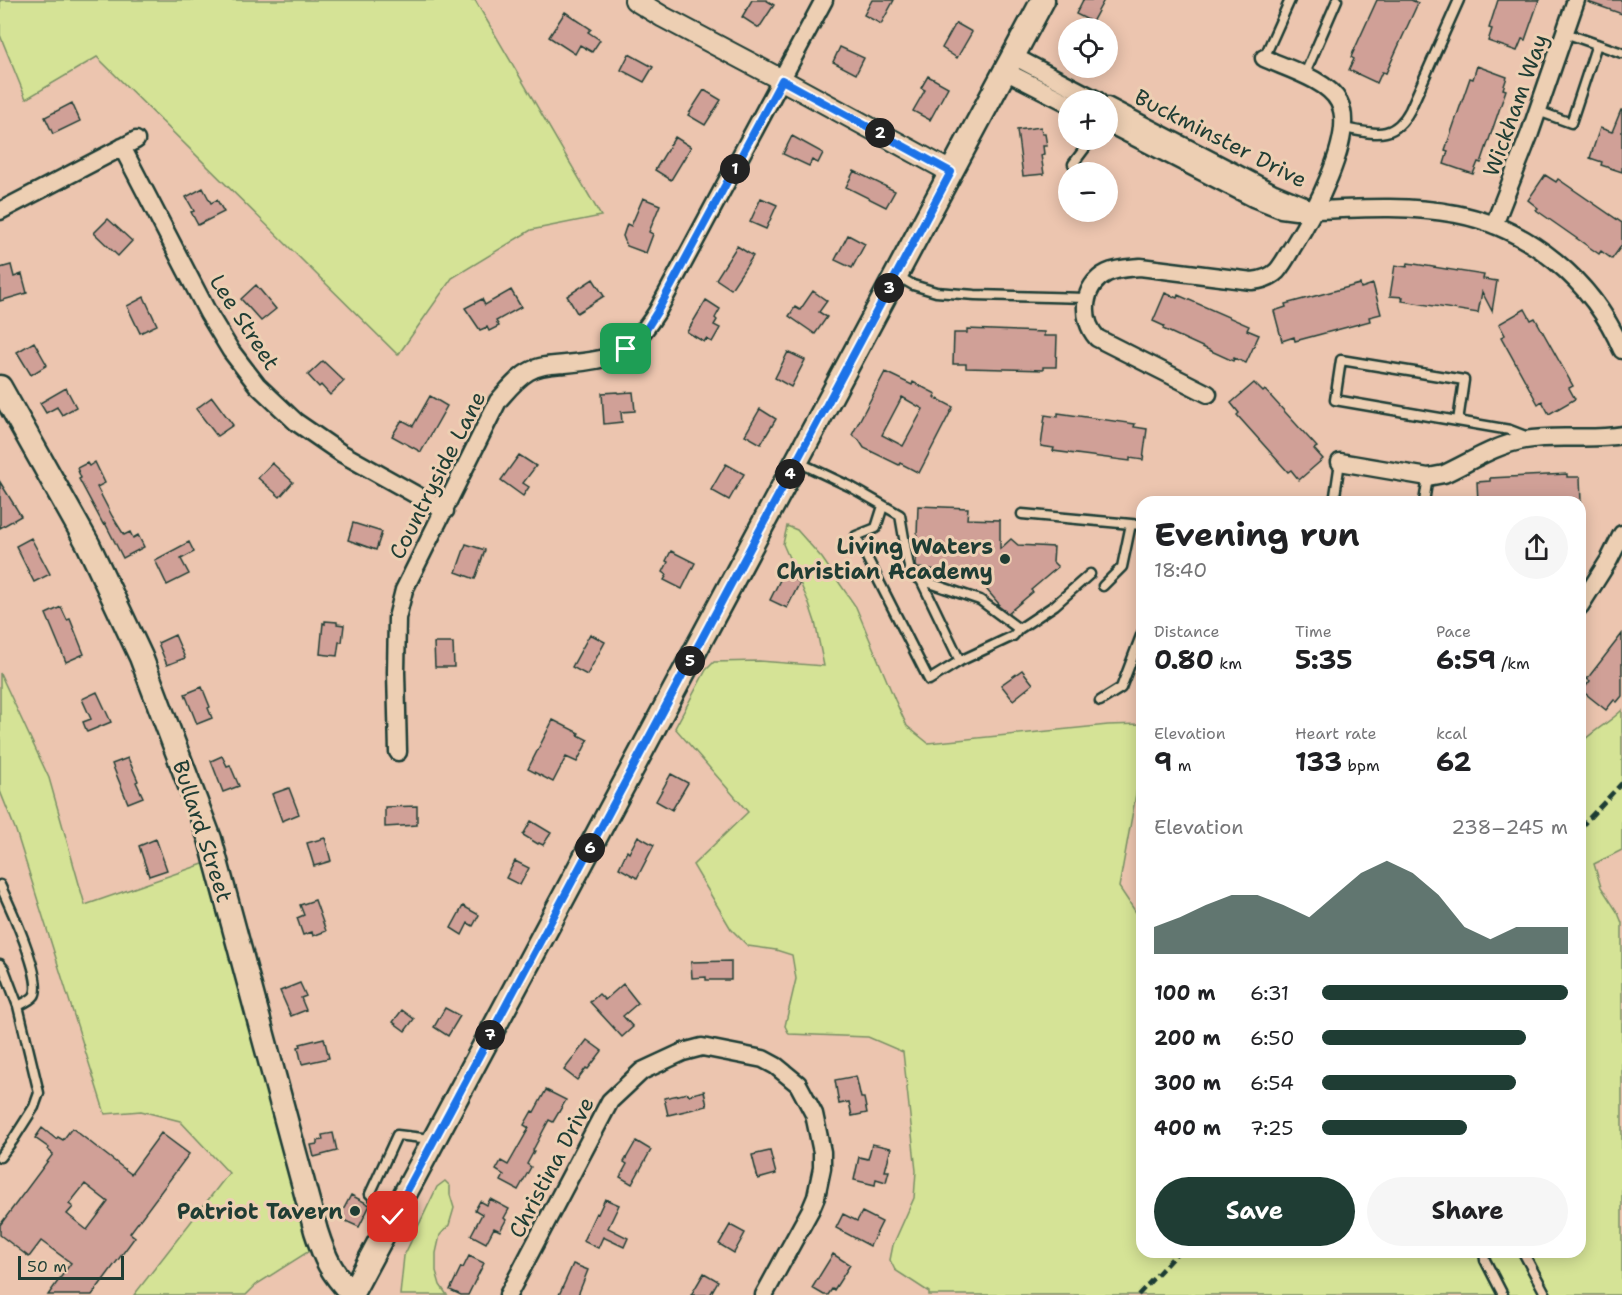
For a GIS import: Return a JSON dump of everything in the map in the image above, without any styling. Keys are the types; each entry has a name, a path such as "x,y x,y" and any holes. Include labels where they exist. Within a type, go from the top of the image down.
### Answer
{"main road":[{"path":"352,1294 1043,0"},
{"name":"Bullard Street","path":"0,387 88,544 141,657 210,839 316,1231 331,1269 352,1294"}],"street":[{"path":"635,0 951,172"},
{"name":"Countryside Lane","path":"398,752 397,618 404,590 498,401 515,382 530,370 545,365 606,359 626,349 644,333 824,0"},
{"name":"Wickham Way","path":"1494,225 1538,111 1576,0"},
{"path":"1208,394 1097,338 1090,330 1086,320 1087,298 1090,288 1106,273 1128,268 1140,267 1244,281 1262,280 1278,270 1315,210 1331,172 1343,128 1343,115 1340,102 1331,91 1264,58"},
{"path":"1009,64 1058,96"},
{"name":"Buckminster Drive","path":"1009,64 1064,90"},
{"name":"Buckminster Drive","path":"1118,117 1242,193 1281,209 1296,211 1383,208 1433,211 1476,218 1494,225 1531,244 1577,280 1611,325 1622,350"},
{"name":"Lee Street","path":"0,211 129,144 208,313 231,351 256,384 296,422 341,453 445,511"},
{"path":"1340,462 1428,477 1444,474 1505,445 1527,440 1622,435"},
{"path":"1586,596 1622,534"},
{"name":"Christina Drive","path":"508,1295 610,1101 642,1071 683,1052 702,1047 763,1059 776,1066 798,1084 814,1114 819,1131 822,1168 816,1197 764,1295"}],"lane":[{"path":"1264,58 1290,0"},
{"path":"1304,76 1337,0"},
{"path":"1343,128 1384,134 1400,125 1410,110 1459,0"},
{"path":"1565,33 1622,53"},
{"path":"1538,111 1571,123 1597,44"},
{"path":"896,275 922,289 952,294 1087,298"},
{"path":"1458,421 1464,380 1341,360 1335,400 1509,430 1523,435 1527,440"},
{"path":"797,461 851,487 900,515 912,575 981,600 1019,629"},
{"path":"1335,496 1340,462"},
{"path":"1425,496 1428,477"},
{"path":"883,506 876,528 856,536 929,680 960,661 1013,636 1090,574"},
{"path":"1022,514 1136,524"},
{"path":"1103,586 1122,567 1131,524"},
{"path":"921,580 960,661"},
{"path":"1100,701 1121,687 1136,648"},
{"path":"0,885 21,931 35,980 34,997 18,1006"},
{"path":"0,964 18,1006 39,1093 34,1107 0,1157"},
{"path":"393,1217 370,1194 396,1135 434,1140"},
{"path":"1485,1258 1503,1295"},
{"path":"1526,1258 1546,1295"}],"green space":[{"path":"0,0 475,0 601,216 531,230 452,278 398,355 97,57 26,99 0,35"},
{"path":"787,526 797,530 822,558 856,607 907,726 928,743 1136,724 1136,794 1119,887 1136,912 1136,1258 1586,1258 1586,739 1622,710 1622,850 1594,864 1601,887 1622,923 1622,1295 929,1295 929,1292 895,1270 890,1260 893,1245 914,1198 916,1171 903,1052 868,1037 789,1034 785,1026 796,979 792,955 748,946 731,929 693,865 748,812 675,728 706,670 714,662 759,661 824,666 808,601 783,544"},
{"path":"0,673 49,778 85,905 206,863 311,1250 257,1284 246,1295 134,1295 229,1173 180,1121 141,1111 105,1114 16,831 0,791"},
{"path":"445,1181 450,1186 454,1208 449,1225 440,1235 436,1253 436,1271 440,1285 447,1295 400,1295 404,1256 437,1187"}],"building":[{"path":"752,0 766,0 774,5 759,28 742,17"},
{"path":"872,0 894,0 881,24 864,15"},
{"path":"1083,0 1104,0 1094,18 1084,18 1076,14"},
{"path":"1377,0 1411,0 1418,3 1386,73 1382,72 1377,83 1349,70 1354,59 1351,57"},
{"path":"1498,0 1539,0 1525,40 1522,39 1517,51 1488,41 1492,29 1489,28"},
{"path":"1589,0 1622,0 1622,14 1588,2"},
{"path":"565,12 591,29 588,32 600,40 592,52 580,45 575,54 549,37"},
{"path":"956,23 972,32 957,58 942,48"},
{"path":"840,47 864,58 856,74 833,62"},
{"path":"629,54 653,67 644,82 621,70"},
{"path":"1477,66 1507,77 1503,89 1506,90 1481,163 1478,162 1473,174 1444,164 1448,151 1445,150 1470,78 1473,79"},
{"path":"928,76 948,87 930,120 913,111 925,90 921,88"},
{"path":"704,90 721,100 705,125 688,115"},
{"path":"72,103 80,121 53,134 45,117"},
{"path":"1621,110 1622,172 1601,165 1602,162 1590,158 1600,128 1612,132"},
{"path":"1041,127 1047,146 1043,146 1044,154 1041,155 1044,174 1023,176 1017,130"},
{"path":"792,136 823,153 818,163 812,160 809,166 783,154"},
{"path":"675,137 691,147 671,180 655,170"},
{"path":"854,171 895,191 886,207 846,187"},
{"path":"1545,175 1556,182 1558,179 1622,223 1622,245 1612,259 1601,251 1599,254 1536,210 1538,208 1528,200"},
{"path":"203,188 211,203 217,200 224,212 198,225 191,212 194,211 186,197"},
{"path":"643,198 660,205 649,232 653,234 646,253 627,246 623,236 627,224 631,226"},
{"path":"761,198 777,205 766,229 750,222"},
{"path":"108,219 132,241 118,256 94,233"},
{"path":"848,235 865,244 852,268 835,260"},
{"path":"737,246 753,256 731,289 716,279"},
{"path":"1408,263 1484,275 1483,279 1497,281 1492,311 1482,292 1478,313 1402,301 1403,297 1390,296 1395,265 1407,267"},
{"path":"11,265 14,277 22,274 27,293 0,301 0,268"},
{"path":"593,279 604,296 577,313 567,296"},
{"path":"1360,284 1361,288 1373,284 1381,314 1369,317 1370,321 1295,341 1294,337 1282,341 1274,311 1286,307 1285,304"},
{"path":"256,285 276,309 261,321 241,299"},
{"path":"511,290 521,307 496,321 499,326 489,331 487,327 480,330 465,308 482,299 485,305"},
{"path":"813,291 827,301 819,312 827,317 815,334 789,316 795,307 800,310"},
{"path":"1165,293 1177,298 1178,295 1249,326 1247,330 1259,335 1246,363 1234,358 1233,361 1163,329 1164,326 1153,321"},
{"path":"144,297 157,325 140,333 127,306"},
{"path":"706,300 720,309 714,325 720,328 712,342 706,339 704,342 687,332"},
{"path":"1525,309 1531,320 1535,318 1573,386 1569,388 1575,399 1549,414 1542,401 1538,404 1501,337 1505,335 1499,324"},
{"path":"967,329 1044,332 1044,336 1057,336 1056,367 1043,367 1043,370 966,368 966,364 953,364 954,333 967,333"},
{"path":"34,342 47,365 31,375 17,352"},
{"path":"788,352 805,360 791,387 775,378"},
{"path":"323,361 344,381 330,395 308,375"},
{"path":"885,372 912,385 913,382 936,394 934,397 953,407 919,473 864,448 852,435","holes":["902,397 923,409 903,446 882,435"]},
{"path":"1254,383 1263,392 1265,390 1317,447 1314,449 1323,459 1299,480 1291,470 1288,472 1237,415 1239,413 1231,403"},
{"path":"66,388 76,407 62,415 57,407 46,413 40,403"},
{"path":"633,392 635,411 621,412 622,422 604,424 602,393"},
{"path":"430,396 447,406 421,452 392,436 402,420 413,426"},
{"path":"212,397 233,425 217,436 196,409"},
{"path":"760,409 776,419 761,444 745,435"},
{"path":"1058,413 1135,424 1134,427 1147,429 1143,460 1130,458 1130,461 1053,451 1054,448 1041,446 1045,415 1058,417"},
{"path":"519,455 536,466 523,483 529,487 523,496 501,480"},
{"path":"95,462 105,483 97,487 112,516 124,535 130,532 133,538 138,535 144,547 123,558 79,479 81,478 77,468 87,463 89,466"},
{"path":"272,463 293,482 280,497 258,478"},
{"path":"726,464 744,474 729,500 711,490"},
{"path":"1567,474 1567,477 1580,477 1581,496 1478,496 1477,482 1490,481 1490,478"},
{"path":"0,482 21,516 0,528"},
{"path":"918,506 968,508 967,519 1000,520 1000,549 1011,539 1018,545 1054,547 1053,562 1058,567 1008,613 997,605 999,604 987,590 990,587 977,572 917,568"},
{"path":"353,523 382,532 376,550 348,540"},
{"path":"31,538 50,574 34,582 16,546"},
{"path":"189,542 194,552 181,559 189,574 167,585 155,560"},
{"path":"466,544 485,550 475,579 456,572"},
{"path":"671,551 695,563 682,589 664,580 667,575 663,572"},
{"path":"783,574 800,582 787,608 770,600"},
{"path":"61,607 67,620 70,619 84,654 66,662 46,614"},
{"path":"325,621 344,625 337,656 320,654"},
{"path":"590,634 605,642 587,675 572,667"},
{"path":"1622,634 1622,696 1617,702 1614,700 1606,710 1586,694 1586,686 1590,681 1587,679"},
{"path":"175,635 185,658 167,665 158,643"},
{"path":"434,643 453,643 454,667 435,667"},
{"path":"1022,670 1033,684 1013,700 1001,685"},
{"path":"202,687 212,718 197,724 185,694"},
{"path":"97,692 111,722 87,732 83,722 91,719 82,699"},
{"path":"553,720 588,740 577,762 566,757 553,782 528,769"},
{"path":"222,756 227,766 230,765 239,786 223,792 211,761"},
{"path":"128,758 143,797 128,803 112,764"},
{"path":"671,774 688,783 672,810 656,801"},
{"path":"289,788 299,814 282,821 272,794"},
{"path":"417,806 417,825 385,827 385,807"},
{"path":"531,821 551,833 543,845 523,835"},
{"path":"638,836 654,845 637,878 619,868 627,851 629,853"},
{"path":"325,838 331,861 314,866 307,843"},
{"path":"156,839 167,870 149,876 139,846"},
{"path":"515,861 529,868 520,885 506,878"},
{"path":"315,900 326,931 313,936 312,932 303,935 297,918 304,915 300,905"},
{"path":"463,906 479,915 473,926 468,923 462,935 451,928"},
{"path":"731,961 731,980 692,978 691,962"},
{"path":"300,983 306,996 301,998 306,1010 291,1016 280,991"},
{"path":"623,984 638,1003 623,1016 633,1027 622,1037 590,1002 599,994 605,1000"},
{"path":"445,1008 460,1016 448,1036 434,1027"},
{"path":"402,1010 414,1019 405,1031 393,1022"},
{"path":"324,1038 329,1058 302,1064 298,1047 301,1046 300,1044"},
{"path":"587,1040 602,1051 577,1080 564,1070"},
{"path":"856,1076 867,1113 852,1116 849,1102 839,1104 835,1080"},
{"path":"546,1090 566,1100 553,1122 549,1120 533,1150 527,1164 531,1167 518,1190 501,1181 504,1175 496,1170 501,1161 508,1165 529,1128 524,1125"},
{"path":"704,1091 707,1106 668,1115 664,1098"},
{"path":"42,1128 56,1139 58,1137 63,1140 72,1128 131,1174 161,1133 189,1154 130,1233 135,1237 92,1295 48,1295 71,1263 41,1241 29,1257 0,1235 0,1225 53,1154 48,1150 49,1148 35,1138","holes":["85,1184 108,1202 87,1230 67,1214 73,1207 69,1204"]},
{"path":"333,1133 337,1151 314,1157 311,1145 323,1140 322,1135"},
{"path":"636,1141 651,1150 632,1184 620,1177 627,1164 624,1162"},
{"path":"872,1144 891,1148 885,1171 889,1171 886,1182 876,1179 875,1185 854,1180 859,1157 868,1159"},
{"path":"770,1151 776,1174 758,1179 752,1155"},
{"name":"Patriot Tavern","path":"351,1195 370,1205 359,1227 339,1218"},
{"path":"490,1199 509,1209 500,1231 494,1228 486,1243 471,1235 482,1214 475,1210 480,1201 487,1205"},
{"path":"605,1199 619,1205 608,1228 628,1238 624,1247 603,1237 598,1248 583,1241"},
{"path":"862,1212 882,1222 870,1246 836,1228 843,1214 857,1221"},
{"path":"730,1225 745,1233 734,1253 719,1244"},
{"path":"833,1254 850,1265 834,1290 824,1295 812,1288"},
{"path":"469,1256 484,1263 468,1295 461,1295 450,1290"},
{"path":"573,1264 588,1270 578,1295 559,1295"},
{"path":"704,1273 718,1281 710,1295 691,1295"}],"railway":[{"path":"1586,822 1622,783"},
{"path":"1138,1295 1172,1258"}],"place":[{"name":"Living Waters Christian Academy","path":"1005,559"},
{"name":"Patriot Tavern","path":"355,1211"}],"route":[{"path":"393,1217 951,172 782,80 657,312 644,333 626,349"}]}
